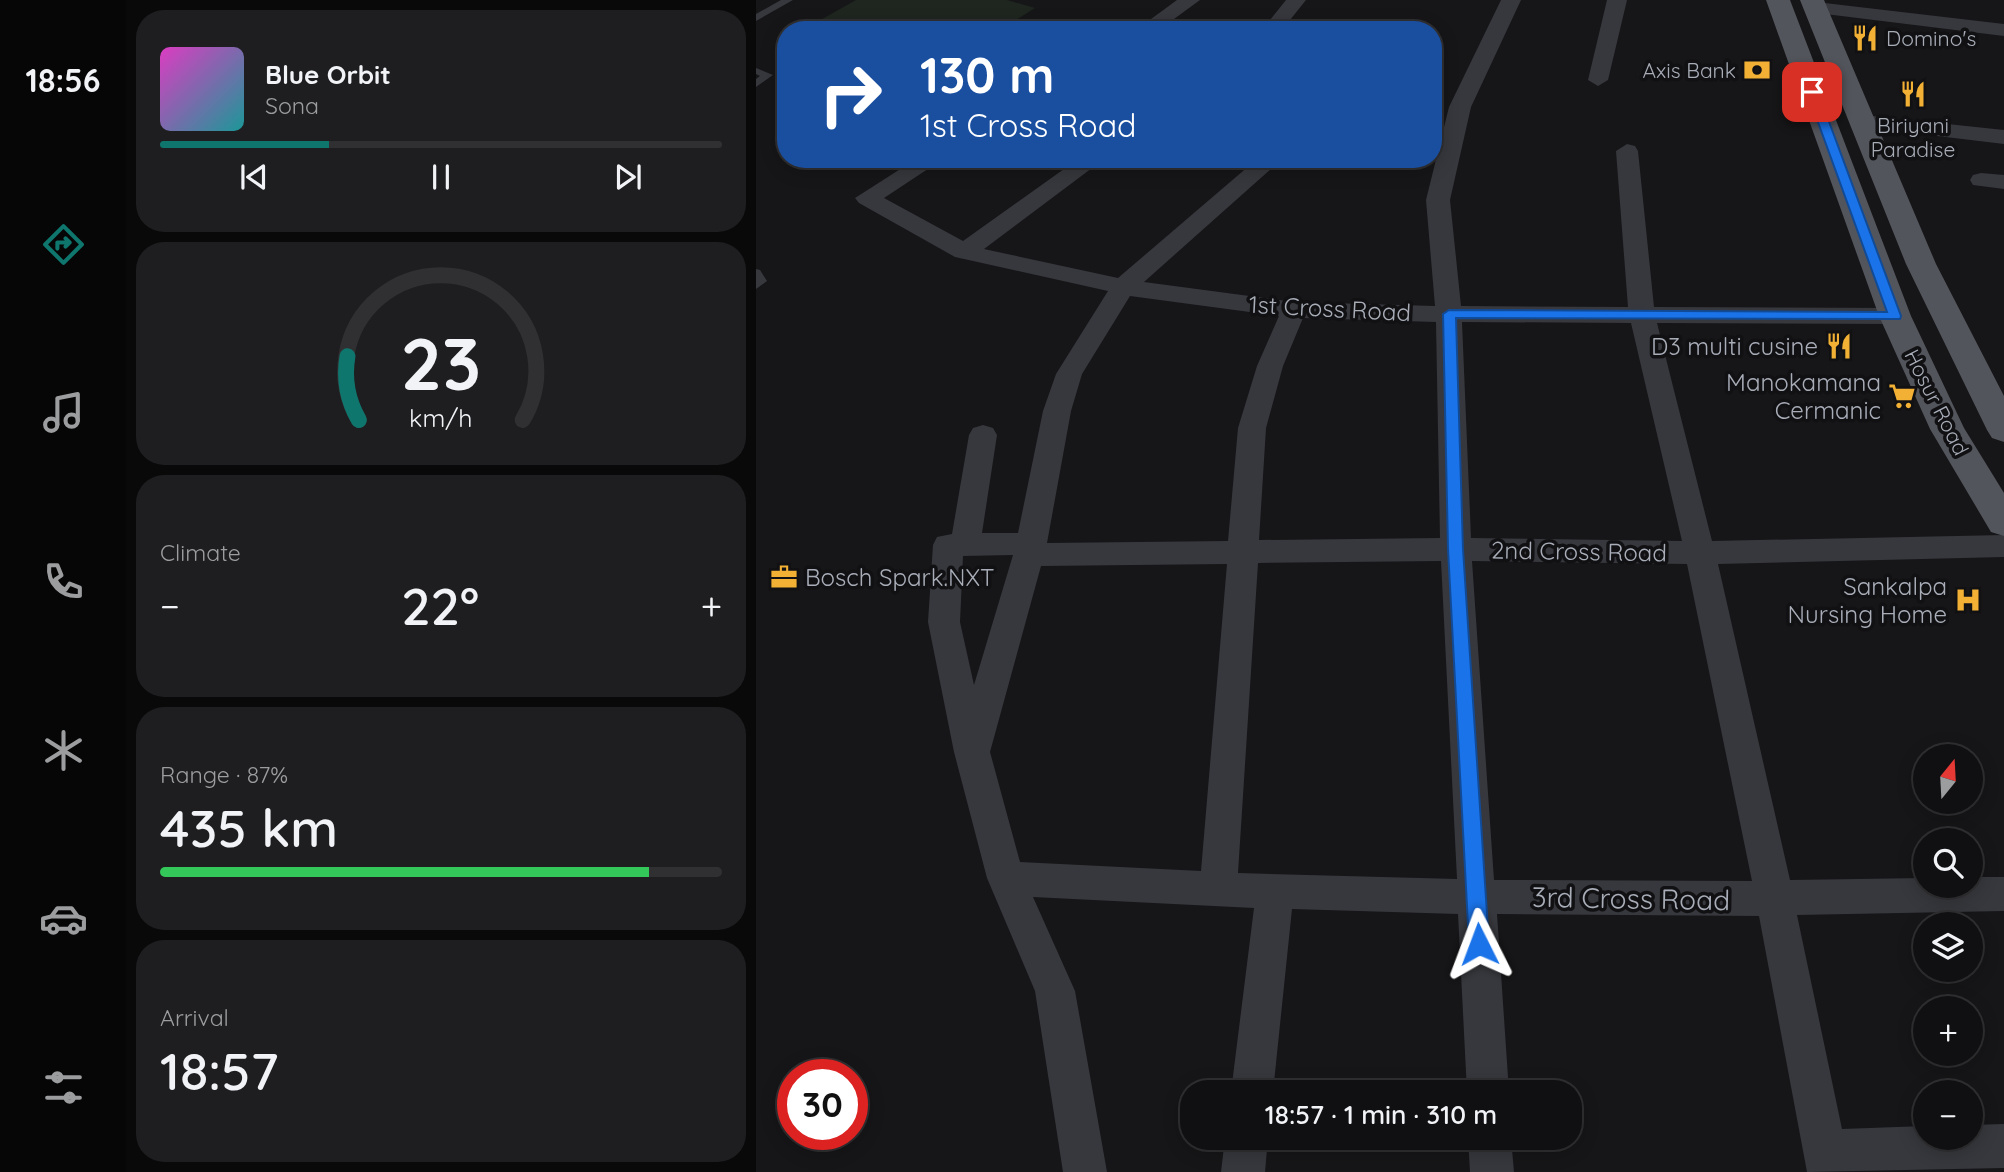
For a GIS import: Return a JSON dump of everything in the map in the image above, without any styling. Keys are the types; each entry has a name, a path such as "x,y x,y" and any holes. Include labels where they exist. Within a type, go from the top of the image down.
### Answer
{"main road":[{"name":"Hosur Road","path":"1778,0 1895,316 1947,429 2004,523"},
{"name":"Hosur Road","path":"1814,4 1921,264 2004,429"}],"street":[{"path":"1159,21 1190,0"},
{"path":"1279,21 1296,0"},
{"path":"1442,157 1447,104 1511,0"},
{"path":"1598,80 1617,0"},
{"path":"1814,4 2004,30"},
{"path":"1862,121 2004,136"},
{"path":"1627,152 1642,316 1700,554 1775,900 1827,1162 2004,1146"},
{"name":"1st Cross Road","path":"917,168 867,198 964,252 1123,287 1294,310 1642,316 1895,316"},
{"path":"964,252 1081,168"},
{"path":"972,752 1030,550 1058,411 1069,374 1123,287 1261,168"},
{"path":"1441,168 1438,200 1449,314 1456,549 1487,1080"},
{"path":"1218,891 1252,428 1270,366 1294,310"},
{"path":"983,435 965,545 948,545 944,622 972,752 1006,878 1055,991 1085,1172"},
{"name":"2nd Cross Road","path":"965,545 1030,550 1456,549 1700,554 2004,546"},
{"name":"3rd Cross Road","path":"1006,878 1275,892 1775,900 2004,894"},
{"path":"1253,1080 1275,892"},
{"path":"1243,1172 1246,1150"},
{"path":"1491,1150 1492,1172"}],"lane":[{"path":"756,18 788,0"},
{"path":"756,71 768,75 756,84"},
{"path":"756,273 761,281 756,285"}],"shaded area":[{"path":"856,0 1007,0 1035,8 1014,21 819,21"}],"place":[{"name":"Domino's","path":"1865,38"},
{"name":"Axis Bank","path":"1757,70"},
{"name":"Biriyani Paradise","path":"1913,94"},
{"name":"D3 multi cusine","path":"1839,346"},
{"name":"Manokamana Cermanic","path":"1902,396"},
{"name":"Bosch Spark.NXT","path":"784,577"},
{"name":"Sankalpa Nursing Home","path":"1968,600"}],"route":[{"path":"1479,944 1456,549 1449,314 1895,316 1812,92"}]}
